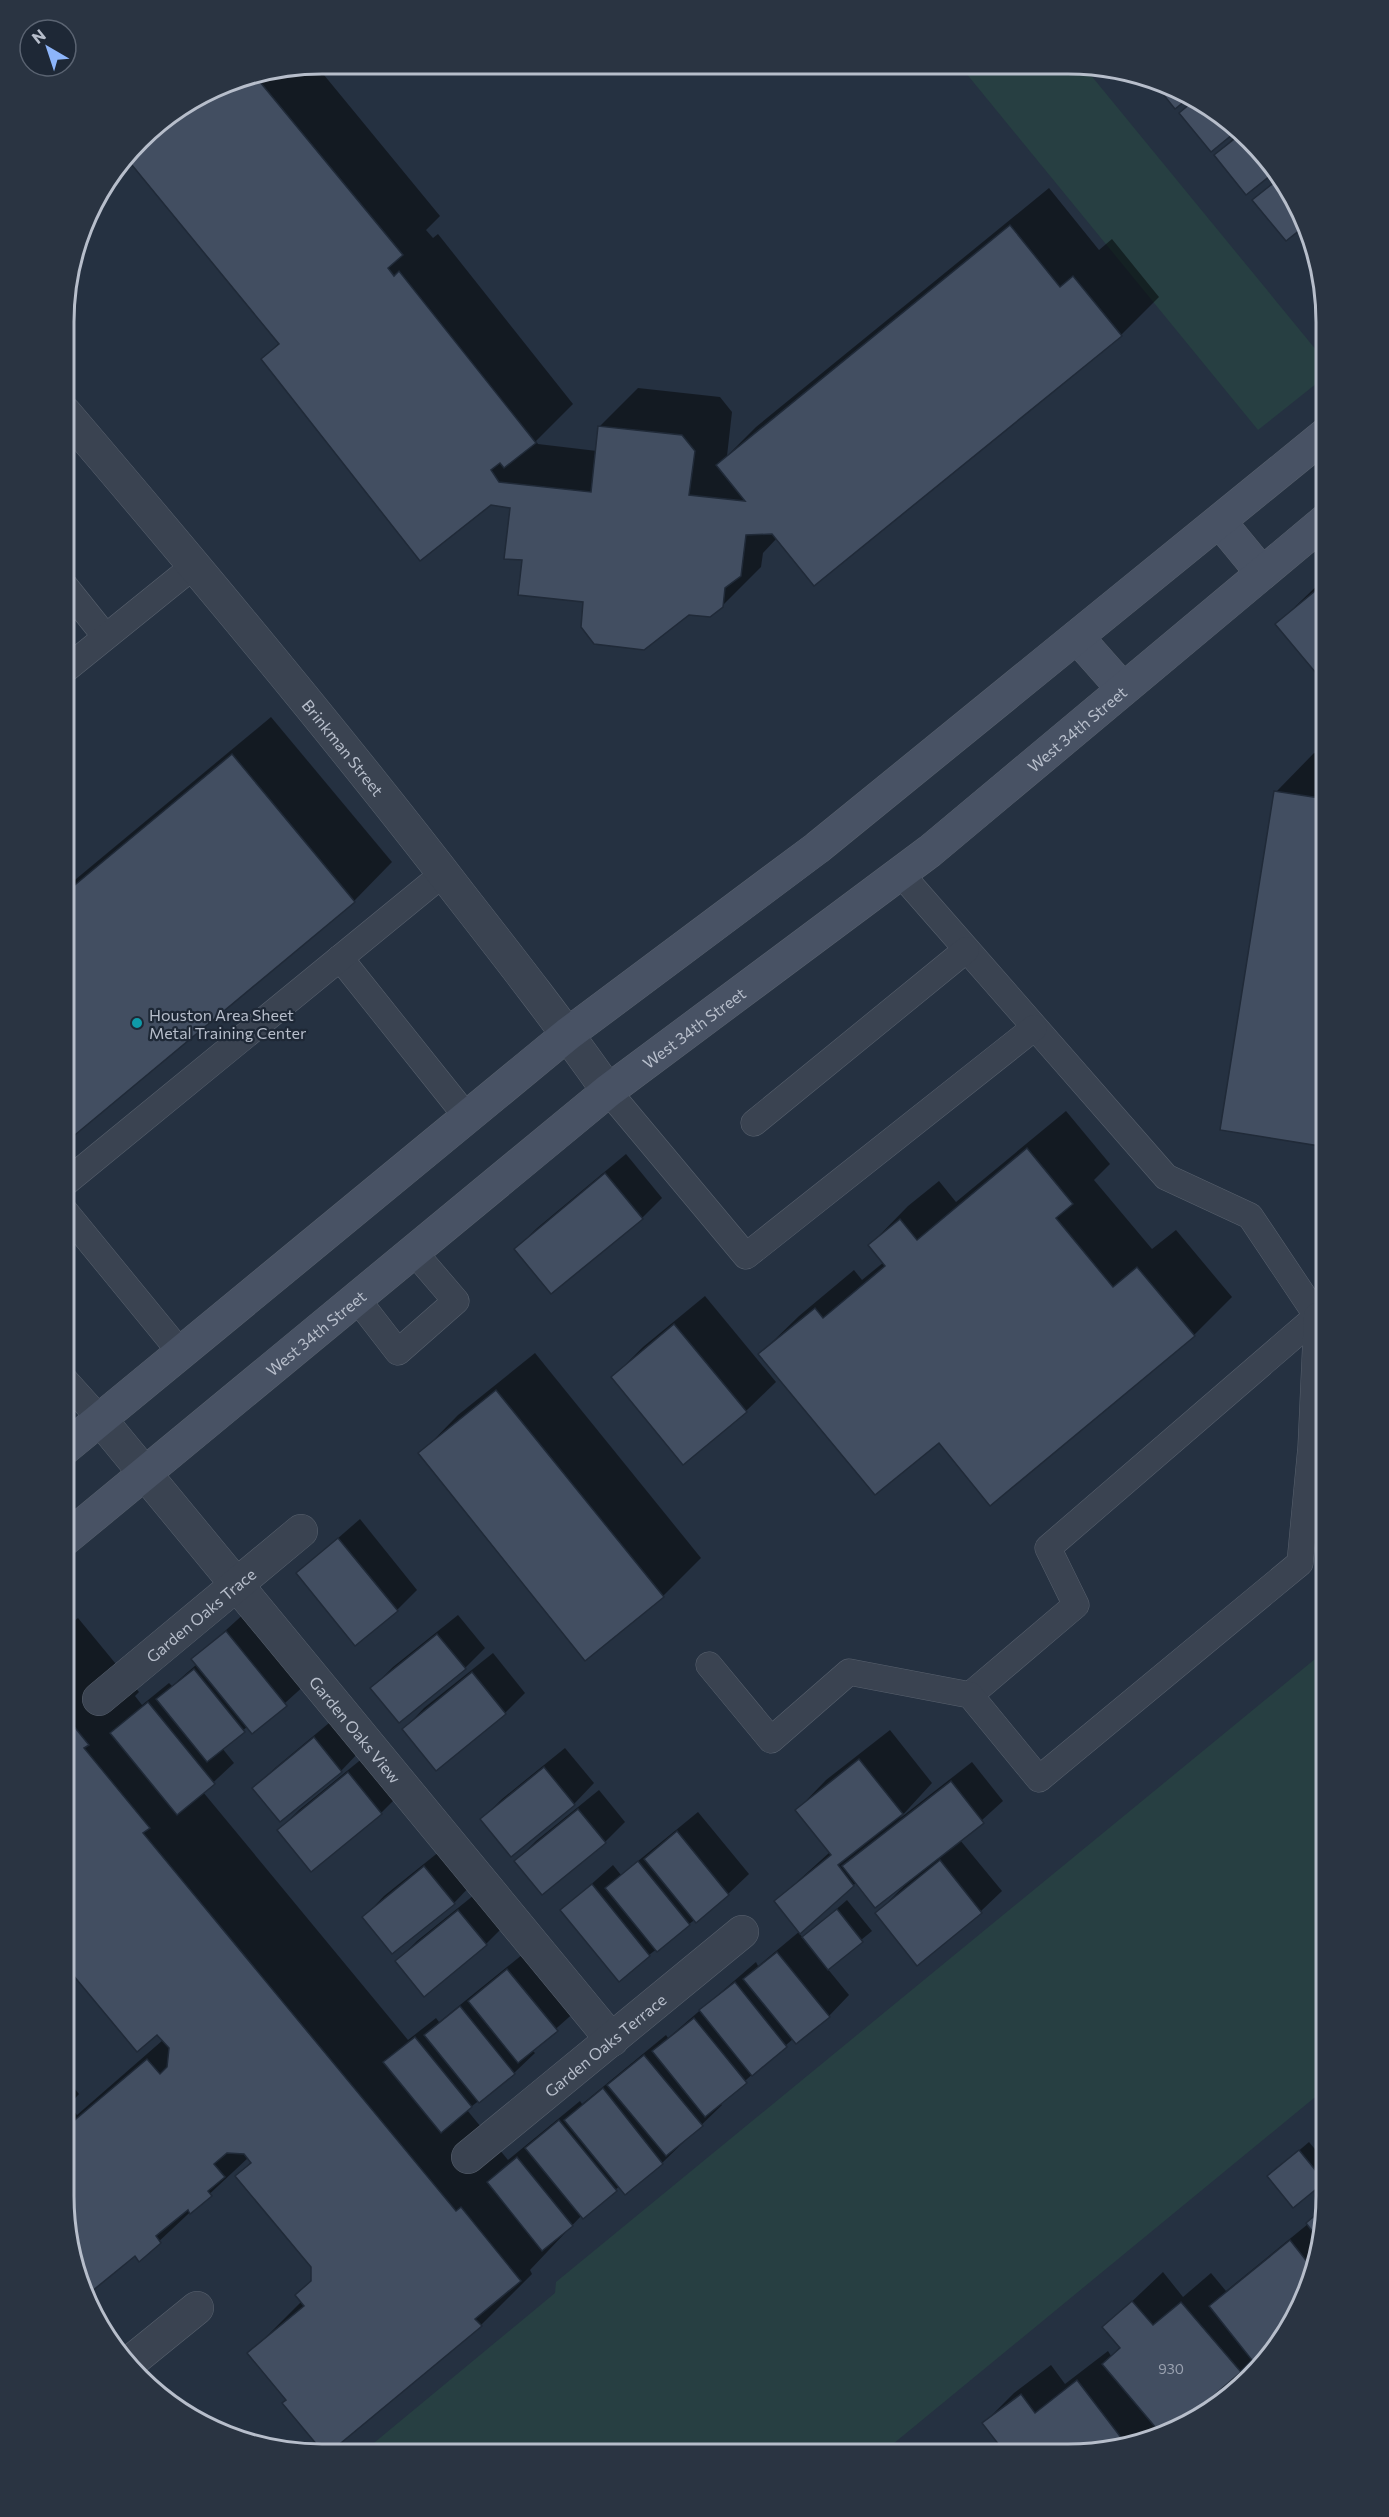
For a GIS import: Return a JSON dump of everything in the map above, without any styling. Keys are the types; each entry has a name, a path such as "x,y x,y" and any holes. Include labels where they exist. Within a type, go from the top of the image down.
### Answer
{"main road":[{"path":"74,1441 568,1034 817,848 1316,442"},
{"path":"1220,522 1262,573"},
{"name":"West 34th Street","path":"74,1532 608,1091 900,873 1316,528"},
{"path":"1077,637 1123,689"}],"street":[{"name":"Brinkman Street","path":"74,424 195,565 444,873 568,1034 608,1091"},
{"name":"Garden Oaks View","path":"100,1419 612,2040"},
{"name":"Garden Oaks Trace","path":"99,1699 301,1531"},
{"name":"Garden Oaks Terrace","path":"468,2157 742,1932"},
{"path":"135,2359 197,2308"}],"lane":[{"path":"74,662 195,565"},
{"path":"74,597 105,636"},
{"path":"74,1176 444,873"},
{"path":"900,873 1166,1177 1250,1216 1316,1315"},
{"path":"754,1123 966,950"},
{"path":"339,958 467,1117"},
{"path":"608,1091 746,1256 1034,1028"},
{"path":"74,1222 181,1353"},
{"path":"357,1299 398,1352 456,1301 414,1252"},
{"path":"970,1695 1076,1605 1048,1548 1316,1317"},
{"path":"709,1665 771,1740 849,1672 970,1695 1039,1779 1300,1563 1311,1447 1316,1338"},
{"path":"74,1390 100,1419"}],"green space":[{"path":"967,74 1091,75 1316,350 1316,384 1258,430"},
{"path":"1316,1658 1316,2096 893,2444 373,2444 555,2293 556,2282"}],"building":[{"path":"260,82 403,255 388,268 394,276 399,271 536,443 504,468 500,463 491,470 499,482 591,492 598,426 682,435 695,451 689,495 745,501 716,465 1010,225 1060,287 1073,276 1122,336 814,586 772,534 746,535 741,576 725,588 723,607 710,617 689,615 644,650 594,644 581,627 583,602 518,595 522,560 504,559 510,508 491,505 420,561 261,359 279,344 131,164 158,135 184,115 227,92"},
{"path":"1161,92 1183,102 1175,109"},
{"path":"1188,105 1231,135 1211,152 1179,113"},
{"path":"1235,139 1269,177 1246,195 1214,155"},
{"path":"1273,183 1298,231 1286,241 1252,200"},
{"path":"1316,590 1316,673 1275,624"},
{"name":"Houston Area Sheet Metal Training Center","path":"232,754 355,902 74,1136 74,886"},
{"path":"1274,791 1316,797 1316,1145 1220,1130"},
{"path":"1027,1148 1073,1204 1056,1218 1113,1287 1137,1267 1195,1336 990,1506 939,1443 875,1495 758,1354 815,1308 823,1318 885,1266 868,1245 900,1219 917,1240"},
{"path":"605,1173 643,1219 551,1294 514,1249"},
{"path":"674,1324 747,1412 683,1465 611,1377"},
{"path":"496,1390 664,1597 585,1661 418,1453"},
{"path":"338,1538 398,1611 355,1646 296,1573"},
{"path":"226,1631 287,1706 252,1734 191,1659"},
{"path":"437,1634 466,1669 399,1723 370,1688"},
{"path":"194,1669 245,1732 207,1762 156,1699"},
{"path":"472,1672 506,1714 436,1771 402,1729"},
{"path":"148,1702 215,1784 177,1815 110,1733"},
{"path":"74,1726 89,1745 84,1748 150,1828 143,1833 456,2211 461,2207 521,2281 475,2319 482,2326 340,2444 316,2444 282,2403 286,2400 247,2353 304,2306 295,2295 311,2281 311,2267 235,2176 251,2163 244,2154 227,2153 214,2164 225,2177 208,2191 212,2196 190,2214 188,2210 156,2236 161,2243 139,2262 135,2256 92,2290 78,2244 74,2211 74,2121 147,2059 160,2074 167,2067 169,2048 157,2035 137,2052 74,1976"},
{"path":"314,1737 342,1772 280,1822 252,1788"},
{"path":"859,1759 903,1814 838,1865 854,1886 800,1934 774,1901 831,1855 795,1810"},
{"path":"544,1767 575,1805 511,1857 480,1819"},
{"path":"348,1772 382,1814 311,1872 277,1830"},
{"path":"951,1781 984,1823 875,1908 842,1866"},
{"path":"578,1809 606,1843 542,1895 514,1861"},
{"path":"677,1831 729,1895 696,1923 644,1859"},
{"path":"940,1860 982,1913 917,1966 875,1913"},
{"path":"638,1861 690,1925 657,1952 605,1888"},
{"path":"424,1866 455,1904 392,1954 362,1917"},
{"path":"592,1884 650,1956 619,1982 560,1910"},
{"path":"837,1909 863,1942 828,1970 802,1937"},
{"path":"458,1910 487,1945 424,1997 395,1961"},
{"path":"777,1952 830,2017 796,2044 743,1979"},
{"path":"507,1969 558,2031 518,2063 468,2001"},
{"path":"735,1982 787,2047 752,2076 699,2010"},
{"path":"460,2006 515,2074 479,2103 424,2035"},
{"path":"694,2018 747,2083 705,2117 652,2051"},
{"path":"415,2037 472,2107 441,2133 383,2062"},
{"path":"644,2055 703,2126 666,2156 607,2085"},
{"path":"603,2088 663,2164 625,2195 564,2120"},
{"path":"559,2120 617,2191 583,2219 525,2148"},
{"path":"1299,2150 1316,2171 1316,2189 1293,2208 1267,2176"},
{"path":"517,2157 573,2226 542,2251 487,2182"},
{"path":"1314,2216 1313,2232 1306,2223"},
{"path":"1290,2240 1306,2261 1290,2305 1274,2333 1252,2361 1209,2306"},
{"path":"1132,2301 1153,2325 1181,2302 1241,2372 1205,2402 1155,2427 1102,2364 1120,2348 1102,2327"},
{"path":"1077,2380 1121,2438 1067,2444 998,2444 982,2423 1021,2394 1035,2413"}],"place":[{"name":"Houston Area Sheet Metal Training Center","path":"137,1023"}]}
